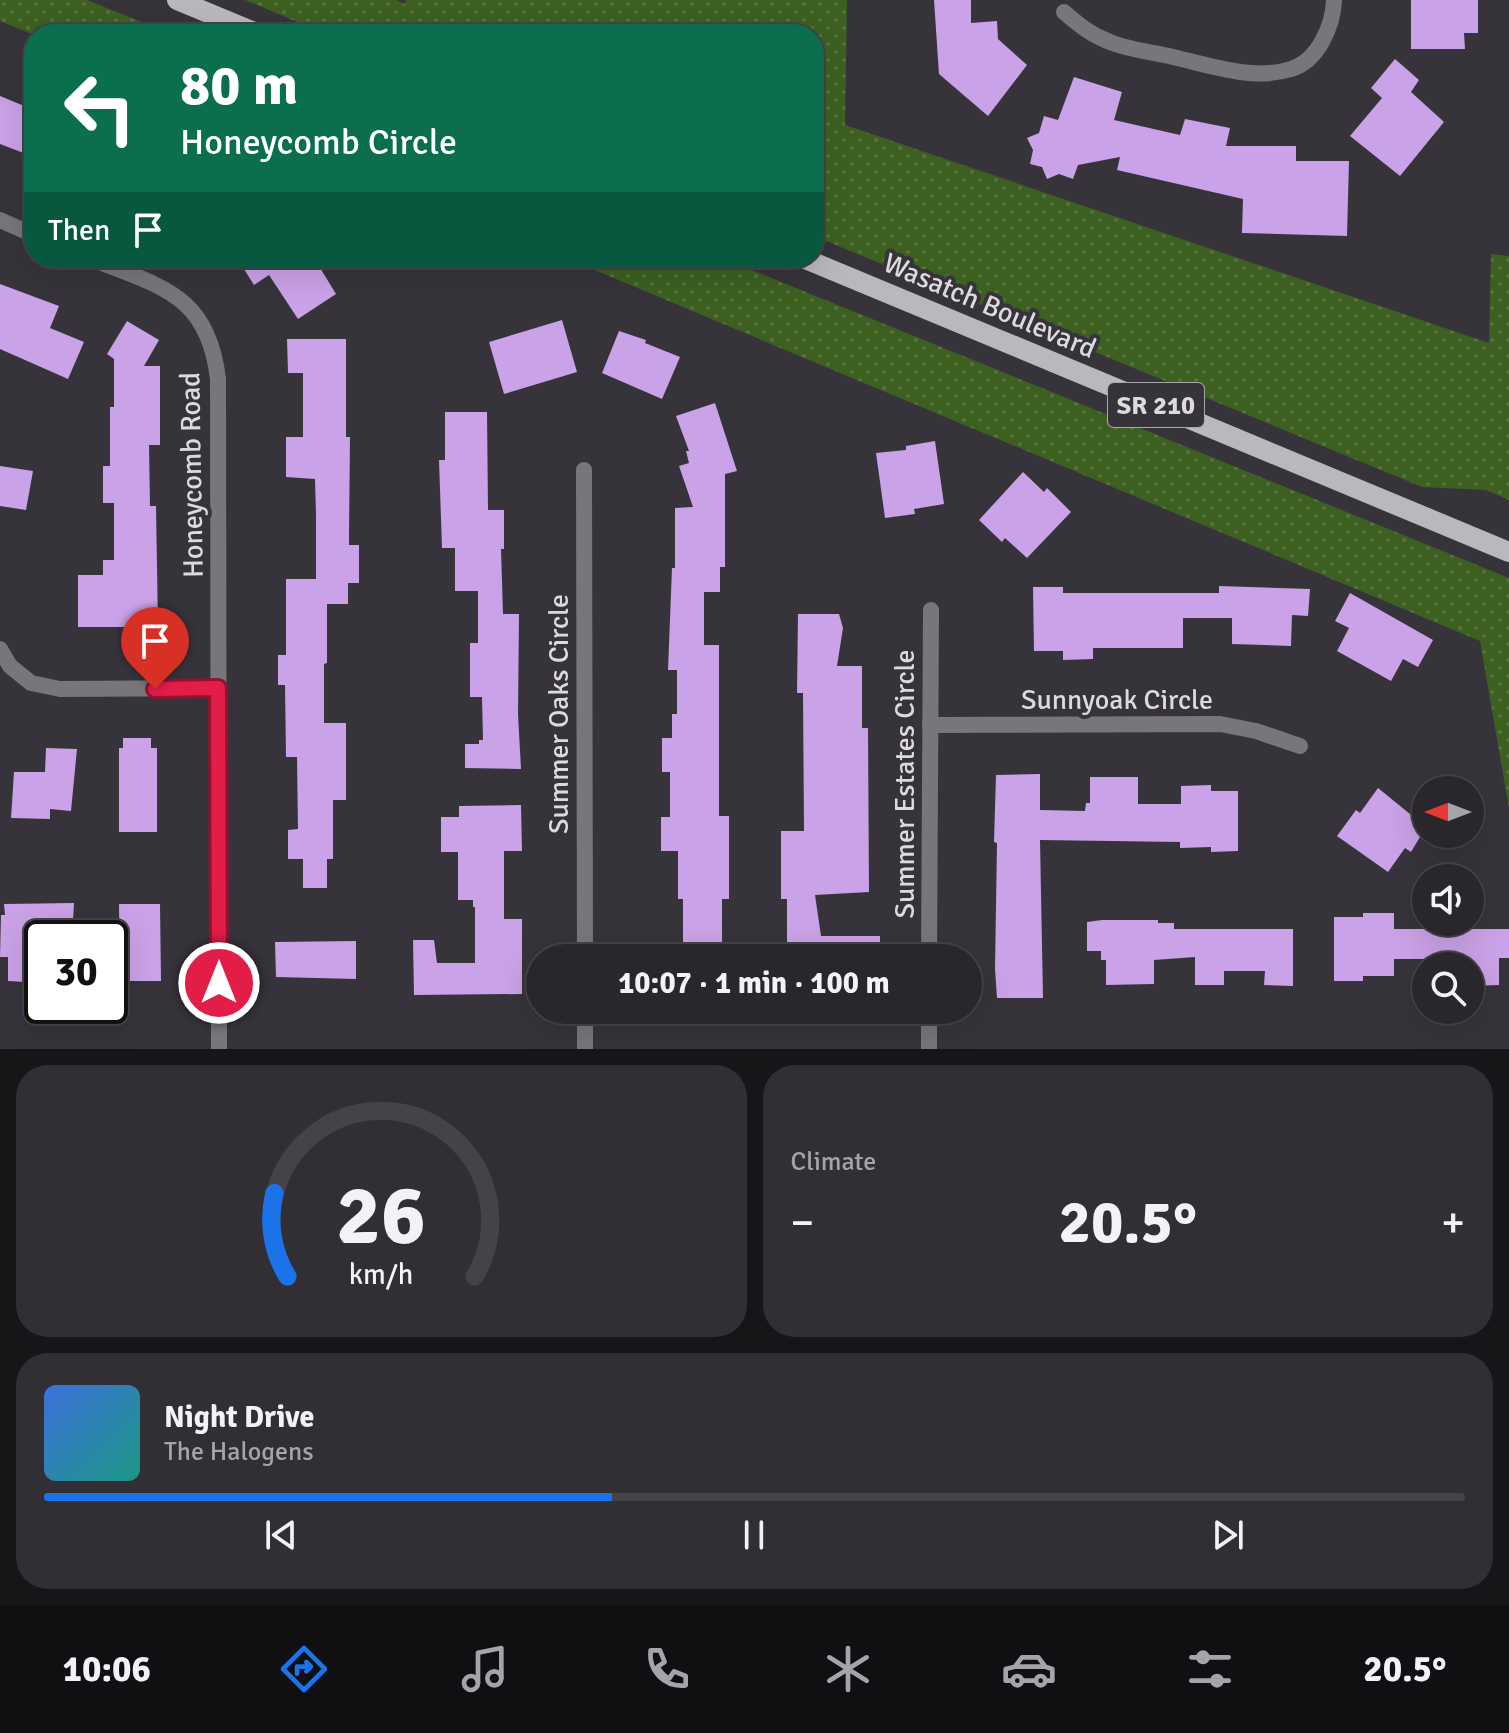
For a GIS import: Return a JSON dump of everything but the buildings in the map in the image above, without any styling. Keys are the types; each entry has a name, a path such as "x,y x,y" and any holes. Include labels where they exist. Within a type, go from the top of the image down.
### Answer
{"main road":[{"path":"177,0 235,24"},
{"name":"Wasatch Boulevard","path":"824,267 1509,552"}],"street":[{"path":"1064,12 1086,31 1113,44 1243,71 1269,73 1294,69 1313,55 1327,35 1334,0"},
{"path":"0,220 24,231"},
{"name":"Honeycomb Road","path":"114,268 165,289 195,312 208,332 215,354 218,379 219,1049"},
{"name":"Summer Oaks Circle","path":"584,470 585,944"},
{"name":"Summer Estates Circle","path":"929,944 931,610"},
{"path":"0,649 10,666 31,683 60,689 218,688"},
{"name":"Sunnyoak Circle","path":"930,725 1220,724 1256,731 1300,746"},
{"path":"585,1024 585,1049"},
{"path":"929,1024 929,1049"}],"green space":[{"path":"0,0 87,0 146,24 24,24 24,31 0,21"},
{"path":"245,0 396,0 405,4 406,0 847,0 845,125 1489,343 1491,254 1509,256 1509,500 1486,490 1422,487 824,240 824,24 302,24"},
{"path":"590,268 747,268 1509,578 1509,808 1480,641"}],"route":[{"path":"155,689 218,688 219,983"}]}
